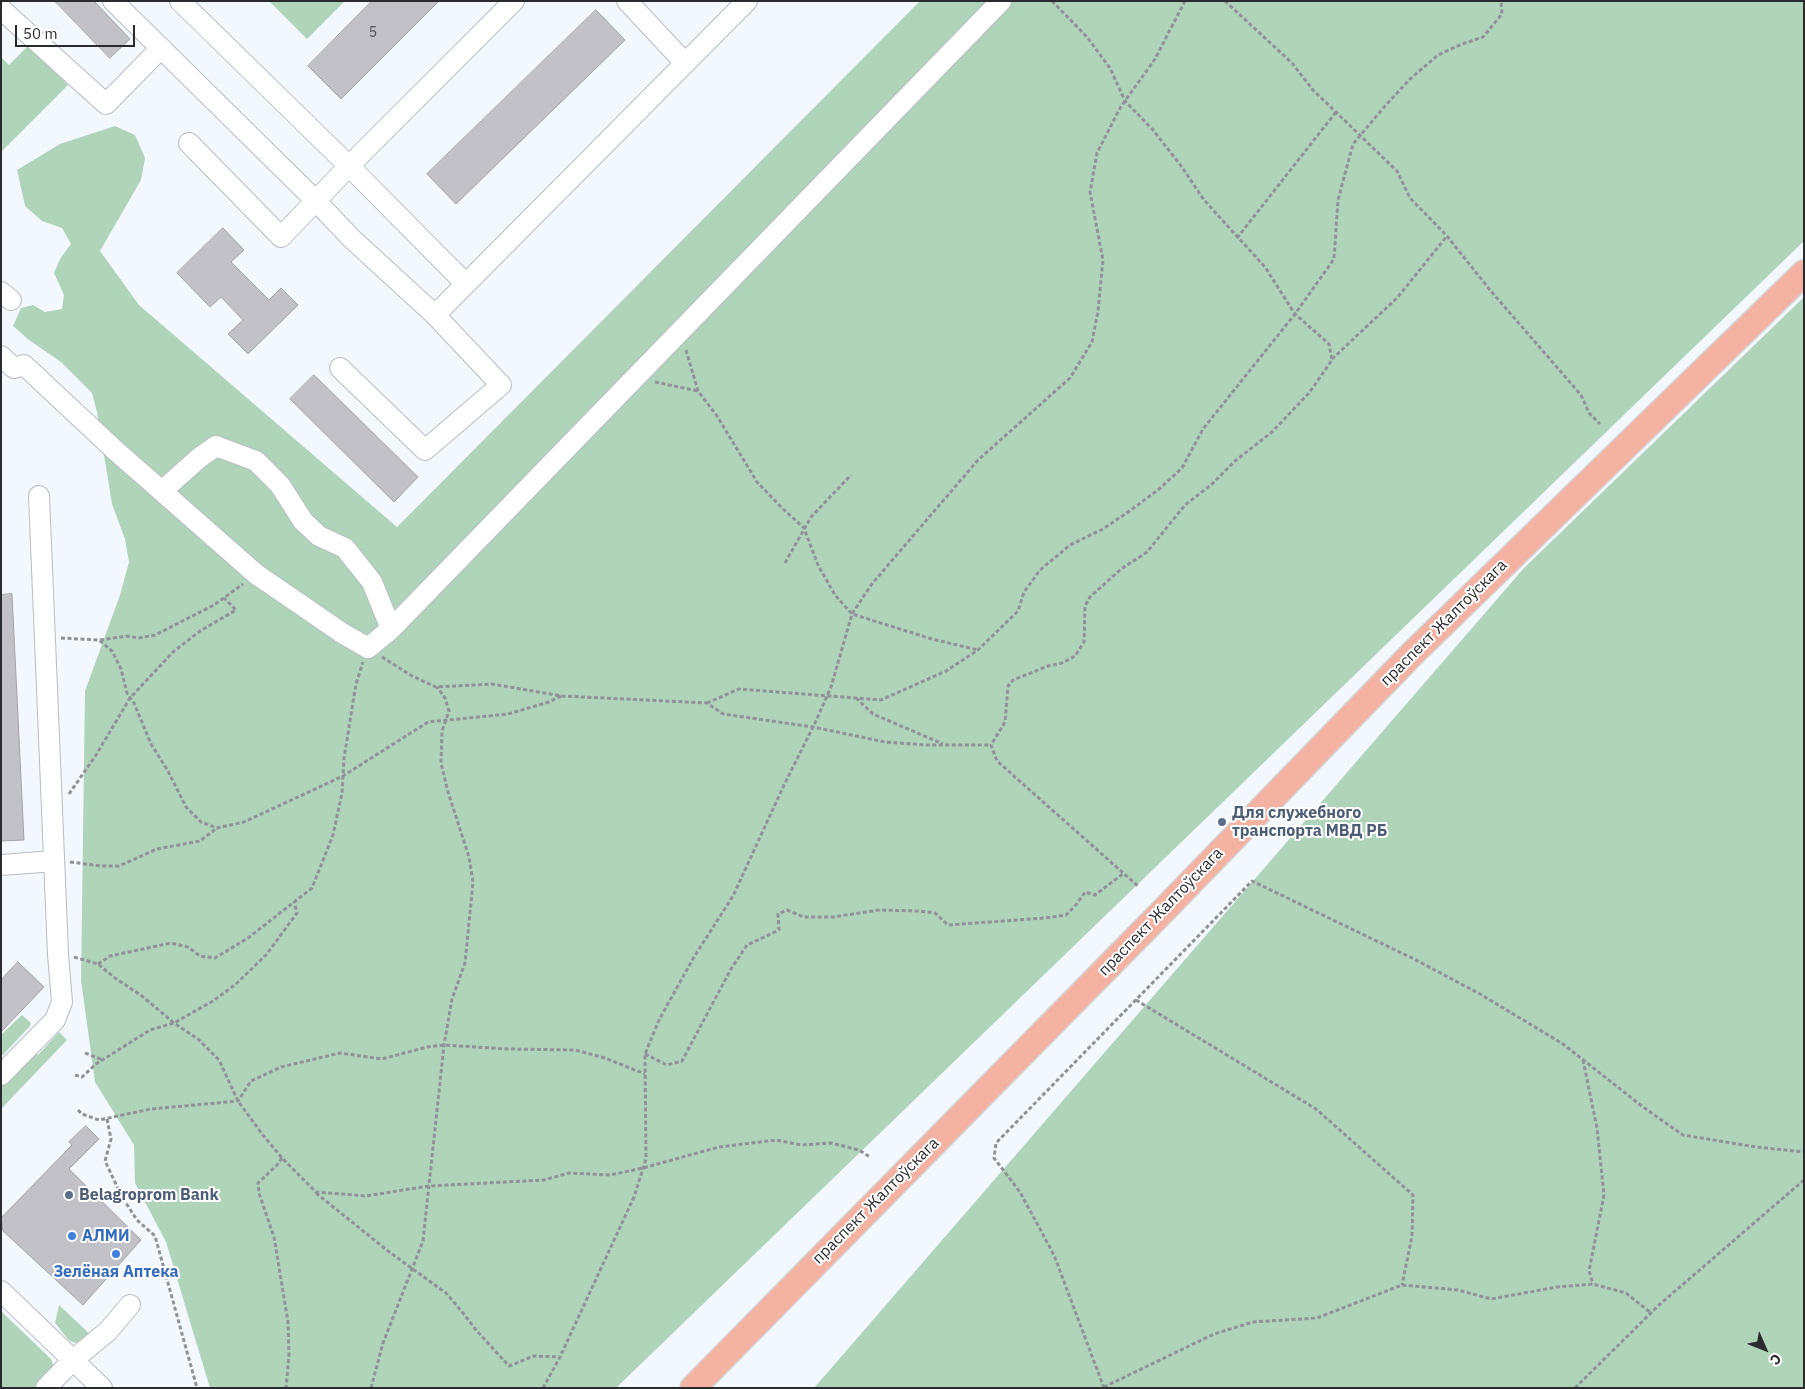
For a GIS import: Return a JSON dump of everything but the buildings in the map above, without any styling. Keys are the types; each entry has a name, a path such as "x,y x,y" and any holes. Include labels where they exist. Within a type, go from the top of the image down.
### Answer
{"main road":[{"name":"праспект Жалтоўскага","path":"694,1388 1164,910 1412,654 1804,273"}],"street":[{"path":"113,1 316,201 351,238 435,315 502,385 425,450 340,368"},
{"path":"180,1 349,166 466,284"},
{"path":"189,143 281,237 514,1"},
{"path":"627,1 685,63"},
{"path":"435,315 747,1"},
{"path":"8,362 24,365 256,574 342,633 368,648 391,630 1000,1"},
{"path":"1,9 106,104 161,48"},
{"path":"162,491 199,458 216,446 256,462 280,484 303,521 319,536 345,548 372,582 391,630"},
{"path":"1,1075 55,1020 62,1002 58,954 39,496"},
{"path":"1,866 54,861"},
{"path":"1,1291 102,1388"},
{"path":"46,1388 73,1360 108,1331 130,1305"}],"path":[{"path":"1052,1 1087,37 1110,68 1125,101 1153,130 1182,167 1204,200 1265,267 1295,314 1329,344 1332,360"},
{"path":"543,1388 560,1357 634,1197 646,1159 645,1054 659,1020 694,957 734,896 827,696 852,614 871,585 978,460 1070,378 1092,342 1098,311 1103,260 1090,192 1097,153 1125,101 1155,59 1184,1"},
{"path":"1226,1 1292,63 1313,90 1397,171 1410,198 1447,236 1490,290 1581,395 1589,413 1600,424"},
{"path":"98,964 110,956 171,943 188,947 200,956 215,958 248,938 312,888 333,836 342,792 356,684 368,648 412,676 436,686 492,684 562,696 707,703 740,689 881,700 946,671 978,650 1018,611 1024,592 1040,570 1070,545 1109,525 1158,490 1182,468 1202,429 1295,314 1334,259 1338,200 1353,144 1410,79 1438,55 1483,37 1502,14 1501,1"},
{"path":"1237,238 1336,112"},
{"path":"991,745 1005,722 1008,686 1013,680 1048,666 1062,664 1075,656 1084,642 1085,606 1090,597 1121,569 1147,552 1185,505 1212,484 1235,461 1272,432 1309,392 1332,360 1397,298 1447,236"},
{"path":"680,333 698,391 717,416 757,482 804,528 822,572 835,596 852,614 932,639 978,650"},
{"path":"635,379 698,391"},
{"path":"785,563 811,517 851,475"},
{"path":"45,637 99,640 127,636 139,638 155,635 192,618 224,598 256,574"},
{"path":"52,811 66,798 96,755 130,698 173,652 200,631 236,610 224,598"},
{"path":"99,640 112,651 121,669 127,693 151,744 168,771 186,807 201,822 217,828"},
{"path":"370,1388 383,1343 423,1241 444,1045 452,999 465,963 473,882 469,856 441,764 442,731 449,711 444,698 436,686"},
{"path":"54,861 119,866 157,849 200,841 217,828 244,822 343,776 428,722 508,714 549,702 562,696"},
{"path":"855,698 873,714 945,745"},
{"path":"707,703 723,714 813,727 885,742 991,745"},
{"path":"991,745 997,761 1139,887"},
{"path":"645,1054 666,1065 682,1060 731,969 747,945 779,930 778,914 787,910 804,917 833,917 879,910 919,911 935,913 948,925 1045,918 1066,914 1076,905 1085,892 1094,895 1124,874"},
{"path":"1651,1313 1626,1293 1593,1284 1557,1287 1491,1299 1458,1290 1402,1285 1317,1318 1253,1322 1214,1334 1104,1387 1054,1255 1020,1192 994,1158 996,1143 1252,881 1414,959 1480,994 1563,1044 1643,1107 1683,1135 1756,1147 1804,1152"},
{"path":"75,1075 82,1077 103,1060 150,1030 174,1023 213,1001 236,984 266,955 297,913 294,902"},
{"path":"58,954 98,964 142,996 174,1023 198,1039 219,1060 238,1101 282,1158 316,1192 446,1293 509,1366 534,1356 560,1357"},
{"path":"1136,1000 1316,1108 1413,1195 1412,1236 1402,1285"},
{"path":"238,1101 251,1081 281,1067 299,1062 340,1053 382,1059 427,1047 444,1045 507,1049 575,1050 605,1058 645,1074"},
{"path":"86,1053 103,1060"},
{"path":"1583,1060 1597,1128 1604,1195 1589,1271 1593,1284"},
{"path":"78,1110 82,1114 99,1120 151,1109 238,1101"},
{"path":"107,1119 111,1139 106,1161 122,1197 137,1220 155,1236 197,1388"},
{"path":"316,1192 366,1196 429,1186 544,1180 569,1173 610,1175 719,1147 776,1140 801,1145 832,1143 859,1150 870,1157"},
{"path":"282,1158 258,1184 259,1193 274,1237 288,1322 289,1355 286,1388"},
{"path":"1574,1388 1651,1313 1804,1180"}],"green space":[{"path":"269,1 345,1 307,39"},
{"path":"920,1 1804,1 1804,241 616,1388 210,1388 166,1242 135,1183 134,1145 95,1082 81,980 85,691 120,595 129,562 125,539 112,504 97,412 92,393 61,362 29,340 13,326 21,308 33,305 45,312 62,309 64,295 54,273 60,259 71,244 62,228 42,221 25,206 17,170 60,144 115,126 135,135 145,158 141,180 100,251 139,305 397,527"},
{"path":"28,46 68,85 1,152 1,57 9,65"},
{"path":"1804,297 1804,1388 814,1388 1524,568"},
{"path":"22,1015 31,1023 30,1026 1,1057 1,1035"},
{"path":"59,1032 67,1040 1,1109 1,1081 32,1049 38,1055"},
{"path":"59,1305 93,1337 74,1343 67,1339 55,1323"},
{"path":"1,1311 51,1359 54,1367 39,1388 1,1388"}],"place":[{"name":"Для служебного транспорта МВД РБ","path":"1222,822"},
{"name":"Belagroprom Bank","path":"69,1195"},
{"name":"АЛМИ","path":"72,1236"},
{"name":"Зелёная Аптека","path":"116,1254"}]}
